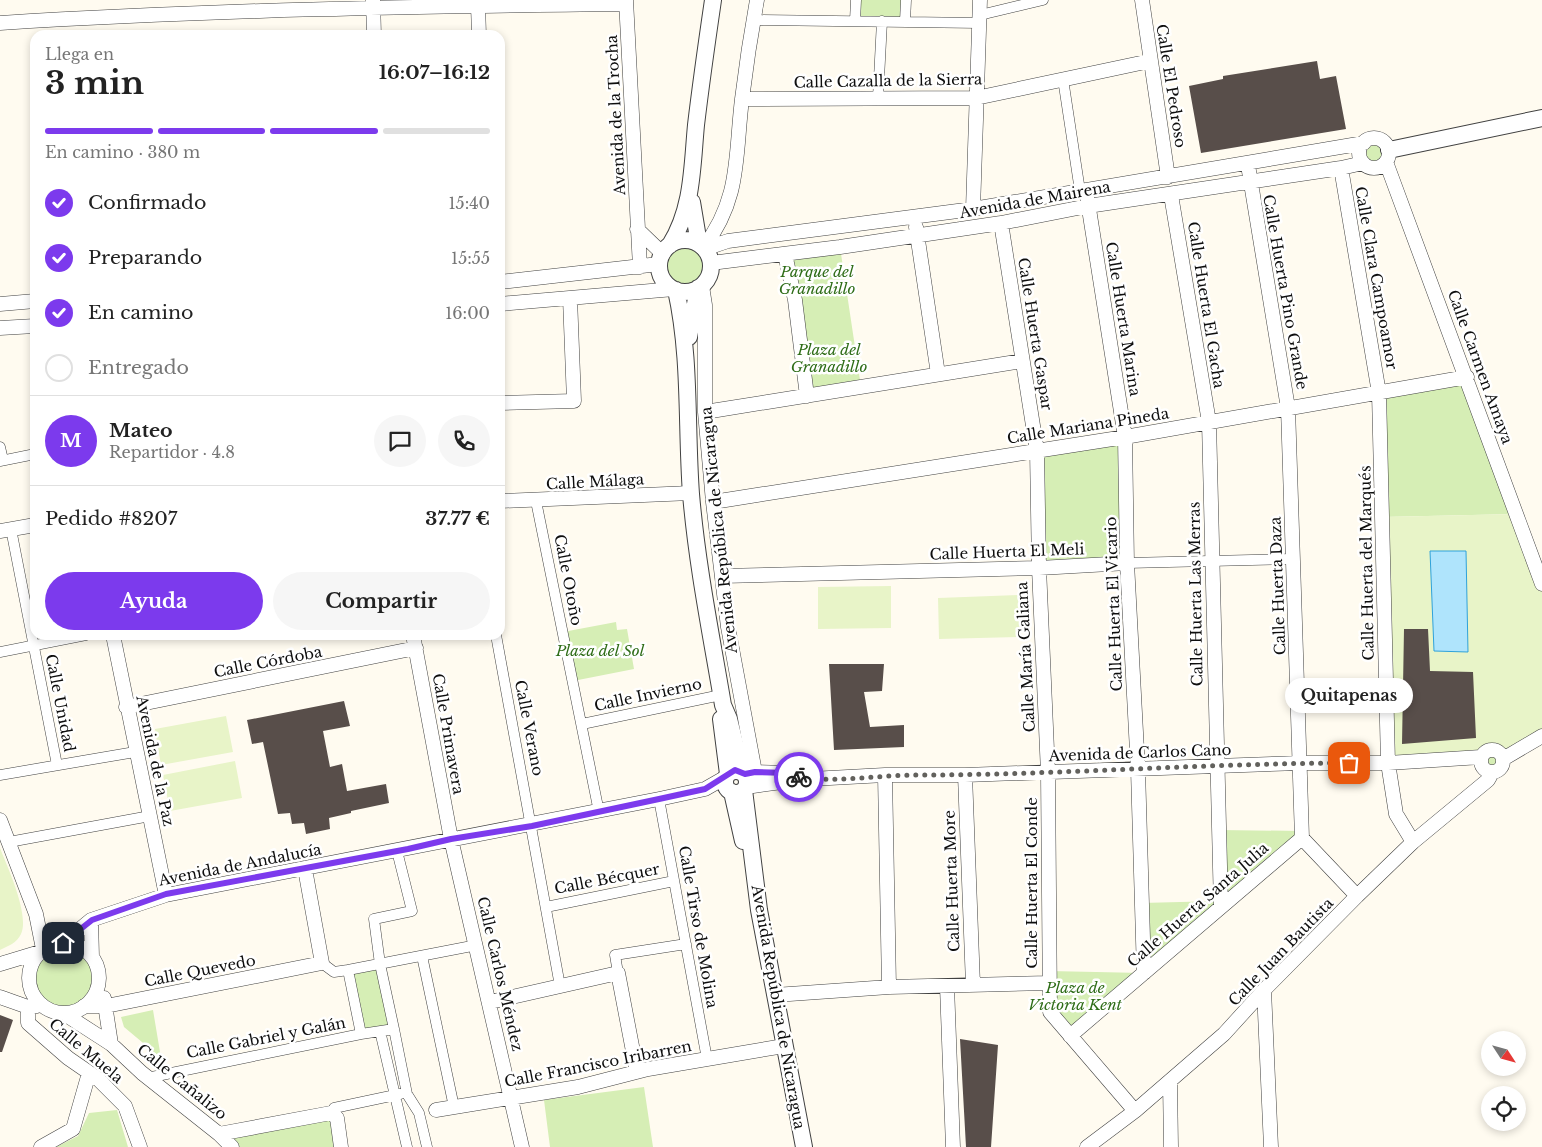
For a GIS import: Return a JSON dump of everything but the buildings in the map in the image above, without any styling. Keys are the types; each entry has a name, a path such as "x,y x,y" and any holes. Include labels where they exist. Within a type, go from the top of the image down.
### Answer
{"street":[{"path":"675,290 663,279 664,254 680,229 690,193 696,125 713,0"},
{"path":"704,251 732,196 742,99 757,0"},
{"path":"855,21 856,0"},
{"path":"905,22 906,0"},
{"path":"973,209 980,0"},
{"path":"753,20 905,22 980,19 1043,0"},
{"name":"Calle El Pedroso","path":"1142,0 1168,178"},
{"path":"0,23 373,3 626,2"},
{"name":"Avenida de la Trocha","path":"626,2 640,268"},
{"path":"373,3 374,30"},
{"path":"475,4 478,30"},
{"path":"878,98 882,22"},
{"name":"Calle Cazalla de la Sierra","path":"742,99 976,98 1150,61"},
{"path":"1063,80 1083,190"},
{"path":"1364,143 1360,156 1363,163 1375,168 1387,156 1542,118"},
{"path":"505,282 640,268 684,240 704,251 728,242 973,209 1168,178 1364,143 1376,139 1384,142 1387,156"},
{"name":"Calle Carmen Amaya","path":"1387,156 1542,584"},
{"name":"Avenida de Mairena","path":"704,251 785,254 1001,223 1088,206 1341,168 1363,163"},
{"name":"Calle Huerta Pino Grande","path":"1248,164 1288,408"},
{"name":"Calle Clara Campoamor","path":"1341,168 1379,393"},
{"name":"Calle Huerta Marina","path":"1083,190 1088,206 1125,437"},
{"path":"505,304 675,290 687,292 700,287 709,276 690,193"},
{"name":"Calle Huerta El Gacha","path":"1171,194 1209,422"},
{"path":"915,218 938,374"},
{"name":"Calle Huerta Gaspar","path":"1001,223 1037,451"},
{"path":"638,229 664,254"},
{"path":"785,254 795,300 807,396"},
{"name":"Avenida República de Nicaragua","path":"685,359 700,287"},
{"name":"Avenida República de Nicaragua","path":"700,287 705,304 705,412 713,502 728,627 738,781"},
{"name":"Avenida República de Nicaragua","path":"675,290 681,313 691,493 700,577 722,700 730,719 738,781 753,847 752,867 804,1147"},
{"path":"505,403 574,401 570,298"},
{"path":"0,304 30,301"},
{"path":"0,328 30,326"},
{"path":"705,412 1022,361"},
{"name":"Calle Mariana Pineda","path":"713,502 1125,437 1467,377"},
{"name":"Calle Huerta del Marqués","path":"1379,393 1388,763 1396,814 1413,842"},
{"name":"Calle Huerta Daza","path":"1288,408 1302,838"},
{"name":"Calle Huerta Las Merras","path":"1209,422 1220,907"},
{"name":"Calle Huerta El Vicario","path":"1125,437 1127,563 1138,770 1144,973"},
{"path":"0,447 1,460 30,455"},
{"name":"Calle María Galiana","path":"1037,451 1039,568 1048,773"},
{"name":"Calle Málaga","path":"505,501 691,493"},
{"name":"Calle Otoño","path":"536,501 599,812"},
{"path":"5,530 30,526"},
{"name":"Calle Unidad","path":"5,530 30,634"},
{"name":"Calle Huerta El Meli","path":"722,576 1293,559"},
{"name":"Calle Unidad","path":"32,640 57,766"},
{"path":"0,652 62,640"},
{"name":"Avenida de la Paz","path":"114,640 126,707 166,894"},
{"name":"Calle Verano","path":"497,640 560,986"},
{"name":"Calle Córdoba","path":"126,707 415,642"},
{"name":"Calle Primavera","path":"415,642 451,839"},
{"name":"Calle Invierno","path":"582,724 722,700"},
{"path":"1503,759 1542,736"},
{"path":"1492,750 1499,752 1503,759 1501,769 1492,773 1482,768 1482,757 1486,752 1492,750"},
{"path":"0,775 136,752"},
{"name":"Avenida de Carlos Cano","path":"738,781 788,782 799,777 811,779 885,775 1048,773 1300,763 1388,763 1482,757"},
{"name":"Calle Huerta El Conde","path":"1048,773 1050,1012 1135,1111"},
{"name":"Calle Juan Bautista","path":"1087,1147 1135,1111 1224,1034 1264,990 1357,896 1413,842 1488,780 1492,773"},
{"path":"885,775 889,987"},
{"name":"Calle Huerta More","path":"965,775 973,985"},
{"name":"Avenida de Andalucía","path":"61,943 92,920 166,894 305,869 451,839 532,826 738,781"},
{"name":"Calle Tirso de Molina","path":"659,799 707,1059"},
{"path":"9,842 150,816"},
{"path":"0,820 36,914 41,951 30,967 29,978 30,988 43,1006"},
{"path":"1302,838 1357,896"},
{"name":"Calle Huerta Santa Julia","path":"1070,1036 1302,838"},
{"name":"Calle Carlos Méndez","path":"451,839 477,945 522,1147"},
{"path":"397,851 412,911 374,919 380,964 406,1094 418,1113 427,1147"},
{"path":"305,869 322,963 334,972 477,945"},
{"name":"Calle Bécquer","path":"546,907 674,881"},
{"path":"36,914 61,943"},
{"path":"92,920 92,957 99,976 106,1006 110,1044"},
{"path":"0,964 61,943 74,944 92,957"},
{"path":"637,1072 615,955 686,944"},
{"path":"422,956 454,1107"},
{"name":"Calle Quevedo","path":"84,1006 106,1006 322,963"},
{"path":"348,970 361,1034"},
{"path":"490,1002 618,973"},
{"path":"0,996 28,1007 43,1006 63,1013 74,1011 84,1006 92,998 97,988 99,976"},
{"path":"775,995 889,987 1049,983"},
{"path":"947,986 953,1147"},
{"path":"1264,990 1271,1147"},
{"name":"Calle Muela","path":"28,1007 28,1023 68,1058 89,1073 125,1106 140,1147"},
{"name":"Calle Cañalizo","path":"63,1013 110,1044 148,1078 219,1134 232,1147"},
{"name":"Calle Gabriel y Galán","path":"148,1078 361,1034 394,1029"},
{"path":"380,1031 407,1147"},
{"name":"Calle Francisco Iribarren","path":"418,1113 578,1087 637,1072 784,1046"},
{"path":"41,1147 73,1130 89,1073"},
{"path":"1170,1081 1171,1147"},
{"path":"219,1134 331,1113 334,1108 406,1094"},
{"path":"331,1113 337,1118 341,1147"}],"green space":[{"path":"860,0 902,0 901,17 859,16"},
{"path":"1375,145 1381,148 1384,154 1381,160 1375,163 1369,160 1366,154 1369,148"},
{"path":"690,245 698,248 704,254 707,266 704,278 698,284 682,287 674,284 668,278 665,262 668,254 674,248"},
{"name":"Plaza del Granadillo","path":"840,247 861,387 807,396 785,254"},
{"path":"1467,377 1516,514 1382,517 1379,393"},
{"path":"1125,437 1127,563 1039,568 1037,451"},
{"path":"1516,514 1542,584 1542,736 1502,755 1492,750 1483,754 1388,763 1382,517"},
{"path":"891,586 891,628 818,629 818,587"},
{"path":"1019,595 1020,637 939,639 938,598"},
{"name":"Plaza del Sol","path":"616,622 617,630 627,629 634,669 573,681 563,632"},
{"path":"226,716 233,752 161,765 155,729"},
{"path":"1492,753 1498,756 1501,762 1498,768 1492,771 1486,768 1483,762 1486,756"},
{"path":"235,761 242,798 170,811 163,775"},
{"name":"Plaza de Victoria Kent","path":"1219,830 1301,831 1302,838 1070,1036 1050,1012 1049,971 1143,973 1141,903 1220,901"},
{"path":"0,848 20,903 23,926 17,940 0,950"},
{"path":"58,948 70,948 81,953 89,961 94,972 92,990 81,1003 70,1008 58,1008 47,1003 39,995 34,984 34,972 39,961 47,953"},
{"path":"380,964 394,1029 361,1034 348,970"},
{"path":"153,1010 161,1058 124,1027 121,1017"},
{"path":"644,1087 653,1147 550,1147 544,1100"},
{"path":"117,1110 128,1147 56,1147 78,1136 89,1113"},
{"path":"331,1113 340,1147 232,1147 219,1134"}],"water":[{"path":"1430,551 1466,551 1468,652 1434,651"}],"way so far":[{"path":"799,777 811,779 885,775 982,775 1300,763 1349,763"}],"place":[{"name":"Quitapenas","path":"1349,763"}],"route":[{"path":"63,943 92,920 166,894 291,872 451,839 532,826 705,789 735,770 745,774 755,772 788,773 799,777"}],"park label":[{"name":"Parque del Granadillo","path":"817,280"}]}
